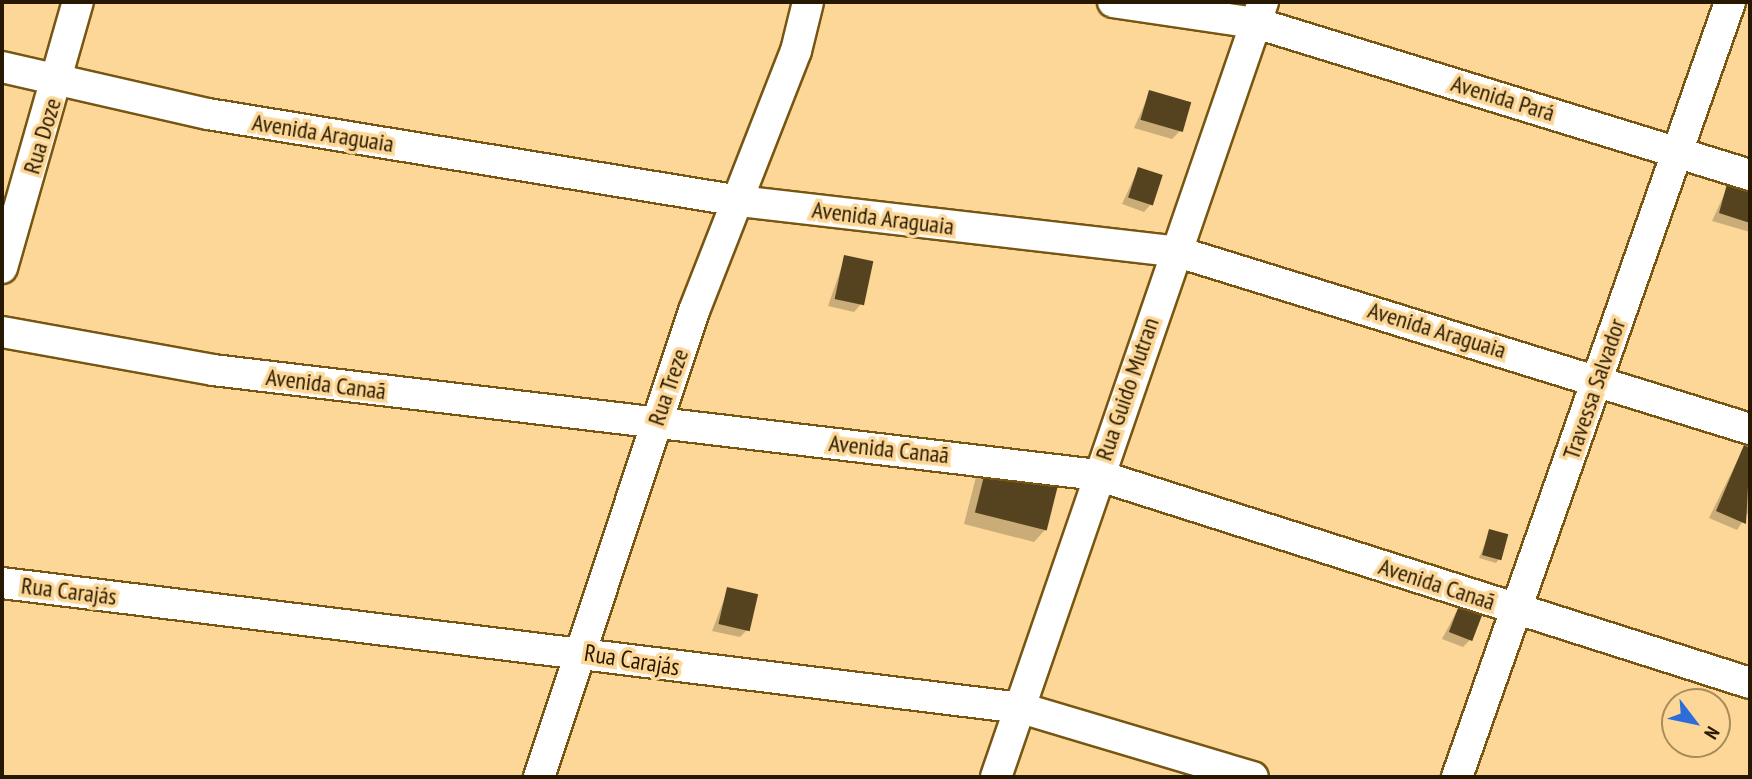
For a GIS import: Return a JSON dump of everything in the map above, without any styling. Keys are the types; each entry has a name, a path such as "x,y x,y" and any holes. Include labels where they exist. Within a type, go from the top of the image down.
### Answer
{"street":[{"name":"Rua Doze","path":"2,268 57,84 78,2"},
{"name":"Rua Treze","path":"539,777 578,651 656,423 740,201 808,2"},
{"name":"Avenida Pará","path":"1113,2 1259,13 1750,175"},
{"name":"Travessa Salvador","path":"1457,777 1514,609 1599,379 1675,150 1730,2"},
{"name":"Rua Guido Mutran","path":"996,777 1097,475 1259,13"},
{"name":"Avenida Araguaia","path":"2,66 57,84 740,201 1175,251 1599,379 1750,429"},
{"name":"Avenida Canaã","path":"2,332 214,370 1097,475 1750,683"},
{"name":"Rua Carajás","path":"2,583 578,651 1021,708 1254,777"}],"building":[{"path":"1149,90 1191,102 1183,132 1140,120"},
{"path":"1138,167 1163,175 1153,205 1128,197"},
{"path":"1727,184 1750,191 1750,223 1719,213"},
{"path":"844,255 873,261 864,305 835,299"},
{"path":"1744,445 1750,448 1746,524 1716,511"},
{"path":"987,464 1059,482 1047,530 975,513"},
{"path":"1489,529 1508,534 1501,560 1482,555"},
{"path":"727,587 758,594 750,631 718,624"},
{"path":"1460,603 1483,612 1472,641 1449,632"}]}
